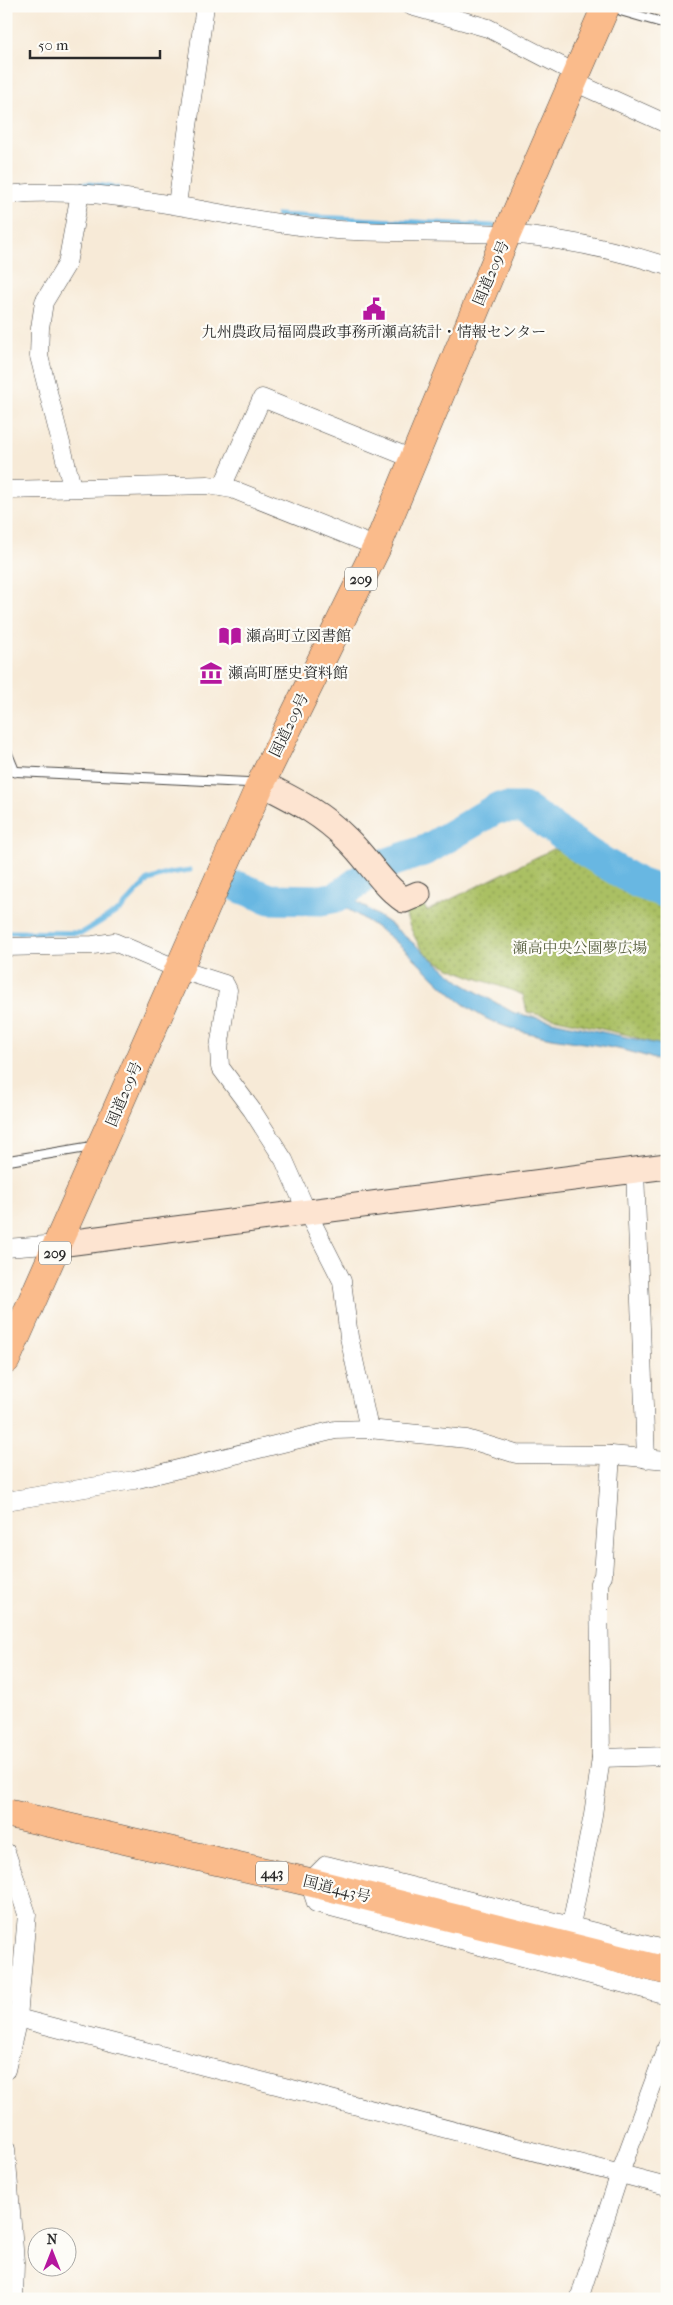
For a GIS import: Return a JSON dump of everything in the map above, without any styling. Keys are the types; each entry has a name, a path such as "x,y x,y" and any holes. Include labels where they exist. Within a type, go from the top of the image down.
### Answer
{"highway":[{"name":"国道209号","path":"6,1360 59,1244 261,783 377,547 574,77 614,8"},
{"name":"国道443号","path":"6,1813 310,1882 667,1971"}],"street":[{"path":"177,204 205,6"},
{"path":"411,6 488,28 574,77 667,124"},
{"path":"72,487 39,356 44,302 67,264 80,194"},
{"path":"6,195 80,194 177,204 273,223 327,229 551,239 631,254 667,266"},
{"path":"222,487 262,398 413,459"},
{"path":"6,490 208,485 222,487 232,489 377,547"},
{"path":"261,783 322,815 372,865 393,893 404,900 418,894"},
{"path":"6,947 114,942 178,969 225,984 228,990 219,1048 220,1067 252,1110 284,1160 307,1212 342,1281 349,1337 369,1429"},
{"path":"6,1248 59,1244 667,1166"},
{"path":"635,1170 646,1459"},
{"path":"6,1501 134,1480 335,1430 369,1429 467,1439 516,1454 611,1455 667,1460"},
{"path":"571,1925 593,1815 601,1758 599,1583 602,1576 611,1455"},
{"path":"601,1758 667,1756"},
{"path":"6,1852 27,1914 6,2070"},
{"path":"667,1950 326,1865 310,1882 316,1904 667,1995"},
{"path":"12,2017 667,2186"},
{"path":"579,2299 620,2174 667,2046"},
{"path":"6,2149 15,2262 14,2299"}],"lane":[{"path":"614,8 667,24"},
{"path":"6,750 10,771 261,783"},
{"path":"6,1161 102,1145"}],"green space":[{"name":"瀬高中央公園夢広場","path":"553,849 566,853 621,886 667,901 667,1048 628,1035 527,1012 523,995 446,966 426,953 416,939 404,912 422,902 427,911"}],"water":[{"path":"347,895 390,924 463,984 514,1013 667,1047 667,1064 646,1056 604,1046 517,1030 484,1018 453,996 390,937 342,906"}],"waterway":[{"path":"63,185 90,184 117,188"},
{"path":"278,215 494,226"},
{"path":"239,887 270,899 321,900 337,897 382,865 426,850 497,808 524,808 588,853 638,883 667,893"},
{"path":"6,932 82,933 121,909 148,880 170,873 190,870"}],"place":[{"name":"九州農政局福岡農政事務所瀬高統計・情報センター","path":"374,309"},
{"name":"瀬高町立図書館","path":"230,636"},
{"name":"瀬高町歴史資料館","path":"211,673"}]}
